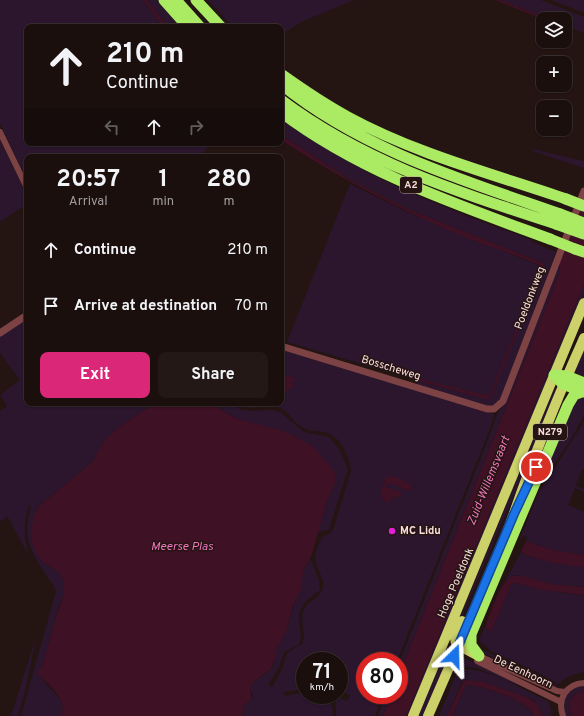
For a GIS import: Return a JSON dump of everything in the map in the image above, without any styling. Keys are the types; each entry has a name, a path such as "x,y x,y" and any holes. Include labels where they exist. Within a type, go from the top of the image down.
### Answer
{"highway":[{"path":"164,0 185,24"},
{"path":"176,0 197,24"},
{"path":"196,0 218,24"},
{"path":"284,76 347,116 387,136 464,165 584,206"},
{"name":"A2","path":"284,86 318,110 378,145 440,172 558,219 584,234"},
{"name":"A2","path":"284,102 334,136 401,170 471,196 558,219 584,223"},
{"name":"A2","path":"284,114 328,143 370,166 465,207 584,252"},
{"name":"Hoge Poeldonk","path":"413,716 584,304"},
{"name":"N279","path":"514,514 529,469 565,380 584,338"},
{"path":"554,375 582,389"},
{"name":"N279","path":"428,716 514,514 531,480 564,398 568,392 582,389"},
{"name":"N279","path":"478,658 471,645 471,634 570,401 574,395 582,389"},
{"name":"N279","path":"478,658 458,646 455,638 507,513 529,469"},
{"path":"449,631 450,648 478,658"}],"street":[{"path":"0,134 24,182"},
{"name":"Poeldonkweg","path":"494,409 502,401 584,191"},
{"path":"0,333 24,317"},
{"name":"Bosscheweg","path":"284,347 487,409 494,409"},
{"name":"De Eenhoorn","path":"478,658 557,691 565,692"},
{"name":"De Eenhoorn","path":"478,658 560,702"},
{"path":"563,716 560,702 565,692 574,686 584,683"}],"shaded area":[{"path":"0,0 143,0 161,24 24,24 24,146 209,146 202,154 24,154 24,174 0,124"},
{"path":"147,0 157,0 178,24 166,24"},
{"path":"208,0 354,0 301,22 284,33 284,24 230,24"},
{"path":"501,0 541,0 571,12 536,12 536,14"},
{"path":"552,0 584,0 584,13"},
{"path":"572,12 584,17 584,33 572,29"},
{"path":"284,121 321,146 375,176 427,200 532,240 532,242 556,252 501,399 491,407 416,386 419,381 488,399 543,263 410,210 352,181 284,137"},
{"path":"0,140 24,189 24,206 0,222"},
{"path":"533,149 584,161 584,168 532,151"},
{"path":"350,184 409,213 541,266 489,396 419,381 287,342"},
{"path":"584,196 584,204 559,267 559,275 408,652 403,652 497,414 503,405"},
{"path":"584,284 584,294 409,716 406,716"},
{"path":"24,320 24,406 152,406 110,435 103,443 92,462 39,506 35,513 32,529 34,545 37,553 48,565 59,572 64,581 63,596 51,633 43,665 38,674 43,678 62,703 63,711 61,716 21,716 56,591 34,555 28,541 27,525 31,506 29,505 25,524 25,537 29,556 7,516 0,522 0,411 7,406 0,395 20,380 0,353 0,335"},
{"path":"584,345 584,377 578,374 575,368"},
{"name":"MC Lidu","path":"284,349 494,414 491,426 401,652 356,652 356,704 380,704 375,716 336,716 335,704 348,704 350,695 348,694 348,652 296,652 296,690 283,692 285,696 296,694 296,704 332,704 333,716 242,716 244,706 251,700 253,695 250,689 253,682 268,672 274,663 276,647 286,632 303,571 310,558 319,580 320,590 305,602 301,609 299,615 301,639 298,645 284,652 279,667 268,685 272,687 282,669 287,653 303,643 304,634 302,617 304,609 318,596 323,586 323,580 315,557 322,537 331,533 333,530 351,471 345,450 338,440 330,434 304,428 297,424 281,408 272,406 284,406"},
{"path":"554,389 558,390 456,632 454,632"},
{"path":"584,397 584,415 571,439 538,488 476,636 475,642 479,648 525,670 525,675 515,668 477,650 473,639 573,404 577,399"},
{"path":"214,406 236,406 241,410 272,410 280,412 304,432 329,437 339,449 348,469 329,530 318,532 327,500 335,484 336,476 313,446 290,435 238,419"},
{"name":"MC Lidu","path":"242,406 272,406 251,408"},
{"path":"584,422 584,469 582,469 576,486 584,489 584,492 575,488 568,505 584,512 584,555 552,550 526,541 527,537 523,536 521,539 520,538 538,494"},
{"path":"521,552 532,557 584,567 584,587 551,584 516,575 505,581"},
{"path":"515,583 563,593 584,595 584,672 569,676 558,684 539,673 491,651 479,640 485,627 491,631 511,585"},
{"path":"37,634 25,692 18,716 11,716"},
{"path":"445,649 452,652 425,716 417,716"},
{"path":"460,656 520,685 480,669 472,667 454,668"},
{"path":"468,669 480,671 505,680 549,702 552,716 543,716 537,703 533,700 484,682 462,682 447,716 439,716 458,670"},
{"path":"531,671 558,686 556,689 528,675"},
{"path":"468,685 484,688 505,695 530,710 534,716 452,716 465,687"},
{"path":"584,685 584,691 576,694 571,700 569,708 572,716 565,716 564,704 569,692"},
{"path":"383,704 388,704 383,716 378,716"}],"water":[{"path":"143,0 147,0 166,24 161,24"},
{"path":"495,0 501,0 536,14 536,16"},
{"path":"284,137 352,181 410,210 543,263 543,269 491,398 486,399 419,381 420,379 489,396 541,266 469,239 420,218 349,181 284,142"},
{"name":"Zuid-Willemsvaart","path":"584,204 584,284 406,716 383,716 388,704 408,704 408,652 559,275 560,263"},
{"path":"288,376 295,378 292,388 287,391 284,390 284,379"},
{"name":"Meerse Plas","path":"152,406 214,406 238,419 284,431 313,446 332,468 336,476 335,484 327,500 312,554 303,571 301,590 293,605 286,632 277,647 275,659 270,670 253,682 250,689 252,699 244,706 242,716 61,716 63,710 60,698 37,673 43,665 63,596 64,585 59,573 45,564 37,556 32,542 33,519 39,506 92,462 103,443 110,435"},
{"path":"389,476 403,480 413,489 409,491 392,484 386,484 386,487 401,492 401,495 397,498 393,497 389,503 385,501 382,499 381,492 386,478"},
{"path":"526,541 552,550 584,555 584,567 552,562 521,552"},
{"path":"512,576 523,576 551,584 584,587 584,595 542,590 515,583 511,585 491,632 485,627 499,592 507,580"},
{"path":"464,680 484,682 526,697 537,703 543,716 534,716 524,705 505,695 485,688 468,685 465,687 452,716 447,716"},
{"path":"584,691 584,716 572,716 569,708 571,700 576,694"}],"place":[{"name":"MC Lidu","path":"392,531"}],"route":[{"path":"454,656 514,514 536,467"}]}
